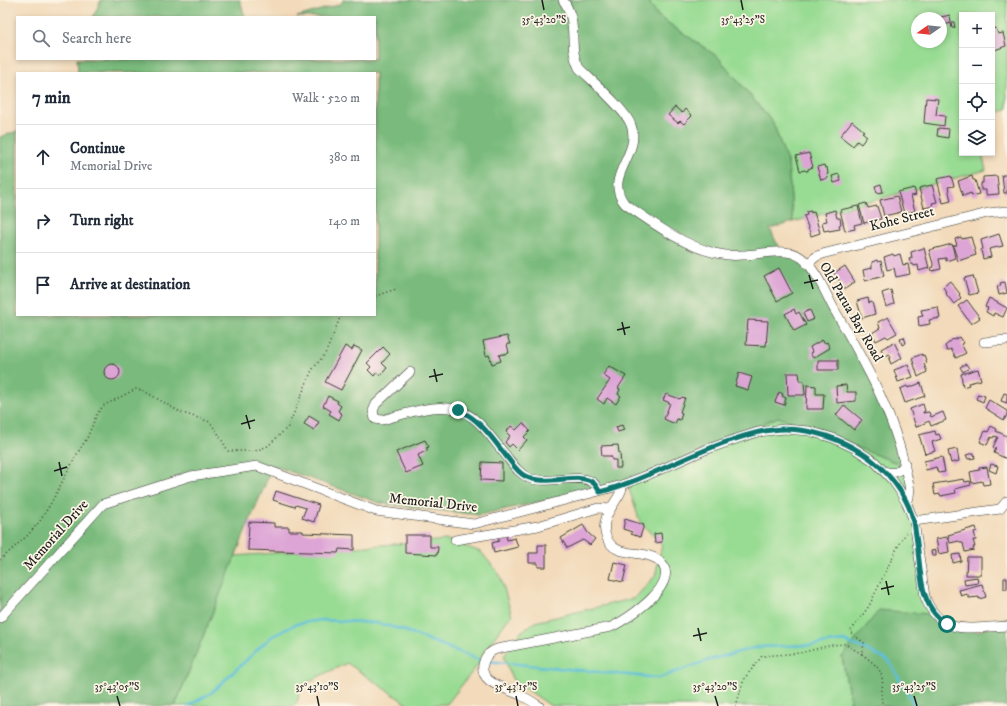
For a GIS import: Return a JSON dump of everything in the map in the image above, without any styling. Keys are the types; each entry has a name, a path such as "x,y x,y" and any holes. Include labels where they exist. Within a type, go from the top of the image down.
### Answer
{"street":[{"name":"Old Parua Bay Road","path":"563,0 572,18 576,61 579,68 621,110 631,125 633,144 618,178 617,186 618,193 625,204 669,233 706,250 717,253 742,255 774,252 790,253 802,258 819,282 879,390 905,464 911,494 907,504"},
{"name":"Kohe Street","path":"807,264 817,256 826,253 988,213 1007,211"},
{"path":"984,342 1007,340"},
{"path":"410,372 376,404 373,411 375,419 382,420 429,409 442,408 458,410 469,415 479,423 515,467 525,476 540,480 587,479 596,485 600,492"},
{"name":"Memorial Drive","path":"0,618 103,504 191,476 257,466 376,511 474,524 600,492 648,475 705,450 739,438 758,432 784,429 809,432 833,438 865,455 884,471 900,491 914,521 924,591 928,604 938,619 955,627 970,628 1007,626"},
{"path":"884,471 892,474 896,473 905,464"},
{"path":"539,706 522,696 490,682 483,669 484,661 488,654 497,649 611,627 621,622 648,601 665,581 666,572 664,565 656,558 622,551 610,544 606,537 604,527 610,509 622,492 622,485"},
{"path":"914,521 1000,509 1006,504 1007,501"},
{"path":"455,540 538,526 598,508 610,509"}],"path":[{"path":"376,296 396,289"},
{"path":"0,560 28,535 40,521 77,454 88,438 103,406 136,389 144,391 180,412 210,422 228,451 255,451 268,446 288,427 312,370 325,354 338,320 341,316"},
{"path":"862,654 864,643 850,632 869,606 896,550 914,521"},
{"path":"736,706 744,679 762,656 800,653 831,645 845,644 875,664 883,677 880,698 883,706"}],"green space":[{"path":"101,0 240,0 245,16 93,16"},
{"path":"343,0 648,0 658,16 718,57 773,123 788,164 793,222 770,229 781,252 805,262 877,388 905,466 778,417 627,483 479,515 380,503 273,466 175,706 0,706 0,137 16,131 16,316 376,316 376,72 78,72 77,60 376,60 376,16 300,16 341,4"},
{"path":"648,0 1007,0 1007,109 995,114 995,12 959,12 959,156 983,156 986,170 793,222 788,164 773,123 718,57 658,16"},
{"path":"778,417 905,466 930,614 842,657 851,706 551,706 512,679 504,656 521,632 535,622 635,598 655,576 662,545 640,522 627,483"},
{"path":"448,540 481,552 500,575 512,616 508,619 483,653 480,662 447,704 410,706 347,663 301,685 298,700 294,706 175,706 235,556"},
{"path":"879,610 930,614 978,632 1007,617 1007,706 851,706 842,657"}],"building":[{"path":"950,15 951,22 954,22 955,28 952,28 951,23 947,24 947,16"},
{"path":"995,28 998,34 1003,33 1006,46 995,50 995,48"},
{"path":"926,98 938,99 936,115 945,116 944,126 924,123"},
{"path":"675,107 682,113 685,109 692,116 684,124 680,121 678,123 668,115"},
{"path":"852,121 864,131 862,132 867,136 861,144 857,141 853,146 840,136"},
{"path":"938,128 949,129 948,138 937,136"},
{"path":"809,153 813,167 808,169 808,171 800,171 796,156"},
{"path":"824,165 825,168 827,167 828,178 821,180 817,167"},
{"path":"839,174 841,181 834,183 832,176"},
{"path":"1002,175 1007,175 1007,193 1004,193"},
{"path":"951,176 954,186 948,187 951,201 943,203 937,179"},
{"path":"972,176 973,180 975,180 979,194 972,196 971,193 963,196 958,181"},
{"path":"997,176 999,194 986,195 986,190 981,190 983,177"},
{"path":"881,184 883,192 877,193 875,186"},
{"path":"932,185 937,202 932,203 933,206 924,208 919,188"},
{"path":"914,188 916,195 911,196 915,211 904,213 898,192"},
{"path":"897,196 901,212 884,216 880,200"},
{"path":"866,203 868,208 877,206 881,219 864,223 859,205"},
{"path":"858,206 862,223 854,225 855,229 845,231 840,210"},
{"path":"835,210 837,218 840,218 840,229 824,231 822,222 827,221 825,213"},
{"path":"811,211 811,213 814,212 820,233 811,236 804,216 807,215 806,212"},
{"path":"999,234 1003,246 989,249 991,257 983,259 981,240"},
{"path":"961,237 962,239 971,237 976,255 958,261 953,246 957,245 955,239"},
{"path":"952,244 955,258 946,261 946,258 939,259 941,269 932,271 931,268 934,267 929,250"},
{"path":"924,248 929,268 919,271 918,265 914,266 911,264 909,259 912,258 911,252"},
{"path":"893,254 894,256 900,254 903,265 908,264 910,274 896,277 894,268 887,270 884,257"},
{"path":"877,260 878,262 881,261 884,276 865,281 863,270 872,268 872,262"},
{"path":"845,266 855,282 845,289 834,273"},
{"path":"779,268 792,293 777,301 764,276"},
{"path":"973,276 978,293 969,295 964,278"},
{"path":"950,281 960,294 959,295 961,298 954,304 946,294 947,293 943,287"},
{"path":"1005,282 1007,293 999,295 997,286 1001,286 1000,283"},
{"path":"891,290 894,304 886,307 882,293"},
{"path":"868,298 869,303 872,302 875,314 862,318 857,301"},
{"path":"989,298 1007,308 1003,317 994,313 993,316 986,312 988,308 985,307"},
{"path":"967,300 980,318 971,324 958,306"},
{"path":"938,307 940,318 929,320 930,324 919,326 918,317 923,316 921,310"},
{"path":"794,309 796,314 799,312 806,325 794,331 785,314"},
{"path":"810,310 814,319 807,322 803,313"},
{"path":"888,317 897,333 888,338 886,336 876,341 872,333 880,328 878,322"},
{"path":"748,320 768,321 766,346 746,345"},
{"path":"507,336 510,344 507,344 509,353 499,355 501,361 492,364 489,355 486,356 483,341"},
{"path":"904,337 906,343 902,345 900,338"},
{"path":"960,337 964,343 961,344 966,353 956,358 951,349 947,351 945,346 953,339 954,340"},
{"path":"822,340 825,343 827,342 830,348 813,358 810,353 812,352 810,347"},
{"path":"894,342 902,358 891,364 889,354 885,357 881,349"},
{"path":"345,346 352,350 354,346 362,350 341,390 325,382"},
{"path":"383,347 390,354 382,363 387,368 380,376 377,372 374,376 368,370 371,367 367,363"},
{"path":"922,354 922,356 924,355 927,363 924,364 927,372 918,377 912,358"},
{"path":"818,360 838,360 838,370 818,370"},
{"path":"109,364 115,364 120,369 118,378 115,380 109,380 104,375 104,369"},
{"path":"966,364 969,368 963,372 960,367"},
{"path":"908,365 913,377 898,382 894,370"},
{"path":"609,366 626,376 618,388 620,389 618,394 621,396 616,404 607,398 604,404 597,399 610,380 603,375"},
{"path":"978,369 981,380 968,383 969,385 963,387 961,374"},
{"path":"739,373 752,377 748,390 735,386"},
{"path":"787,373 799,373 800,381 804,381 805,395 788,395"},
{"path":"921,383 925,396 905,403 900,389 907,386 908,388"},
{"path":"807,385 816,386 816,394 824,394 823,409 806,409"},
{"path":"846,385 847,392 856,392 856,401 837,403 836,386"},
{"path":"779,392 786,398 784,405 775,402"},
{"path":"1004,393 1007,394 1007,403 1001,401"},
{"path":"666,394 680,399 682,397 685,398 680,412 682,413 680,420 677,419 675,424 664,419 670,403 663,400"},
{"path":"978,394 985,396 983,402 976,399"},
{"path":"328,396 338,401 337,403 341,406 338,411 342,414 339,420 329,414 331,411 323,406"},
{"path":"989,400 1007,411 1007,415 1004,420 985,408"},
{"path":"923,404 925,411 923,413 929,412 931,417 943,412 946,420 931,426 929,421 916,427 910,409"},
{"path":"844,405 862,420 854,430 836,415"},
{"path":"309,416 319,422 314,430 304,424"},
{"path":"523,423 530,431 524,437 527,440 518,450 512,444 509,447 505,442 510,436 506,432 511,426 516,430"},
{"path":"622,425 624,430 618,432 616,427"},
{"path":"991,426 997,429 996,431 1007,436 1007,459 994,453 996,448 993,447 998,437 991,437 987,445 980,442 985,431 988,432"},
{"path":"935,431 936,435 939,434 941,439 932,442 935,451 925,454 919,435"},
{"path":"425,440 429,447 426,448 428,450 418,455 423,466 406,473 396,452"},
{"path":"618,445 621,468 616,468 616,460 612,460 611,456 602,456 601,446"},
{"path":"957,449 959,461 951,463 948,451"},
{"path":"974,453 975,458 968,459 966,455"},
{"path":"942,457 945,472 938,473 936,467 926,470 924,461"},
{"path":"482,462 502,463 502,481 481,480"},
{"path":"991,464 998,466 996,473 989,470"},
{"path":"987,467 990,484 983,485 982,481 972,483 970,472 979,470 979,468"},
{"path":"964,479 965,482 970,481 971,485 955,489 956,493 941,496 940,494 935,495 933,484"},
{"path":"276,491 319,505 314,522 302,518 306,508 296,505 295,507 273,500"},
{"path":"625,519 644,525 640,537 623,529"},
{"path":"249,522 274,523 274,527 289,527 289,531 303,531 303,533 354,535 354,550 339,549 338,553 248,550"},
{"path":"583,525 588,533 595,539 590,545 583,540 567,548 561,538"},
{"path":"976,527 977,531 974,532 976,540 973,540 975,547 973,547 974,550 965,552 963,543 960,543 959,541 950,543 948,535"},
{"path":"661,533 662,542 655,543 654,534"},
{"path":"506,534 507,540 515,538 518,547 494,553 492,543 499,541 498,537"},
{"path":"405,535 430,535 430,547 438,547 437,555 405,553"},
{"path":"947,537 949,552 939,554 936,539"},
{"path":"538,545 546,545 546,567 538,567 538,563 529,563 529,553 538,553"},
{"path":"936,550 936,556 932,556 931,551"},
{"path":"960,554 961,561 953,563 952,555"},
{"path":"967,557 981,557 981,575 966,575"},
{"path":"614,562 627,565 623,582 610,579"},
{"path":"977,577 978,583 965,585 964,579"},
{"path":"1004,578 1007,578 1007,589 1004,589"},
{"path":"982,584 986,597 979,599 979,597 969,598 967,594 961,596 959,590"}],"waterway":[{"path":"188,706 211,693 271,637 296,624 321,620 377,623 403,630 482,661"},
{"path":"487,661 659,678 709,660 758,647 813,645 843,641 865,649 889,661 915,706"}],"route":[{"path":"458,410 469,415 479,423 520,473 525,476 535,480 587,479 596,485 600,492 648,475 705,450 758,432 796,429 833,438 854,448 875,462 893,481 900,491 914,521 925,597 930,608 938,619 947,624"}]}
